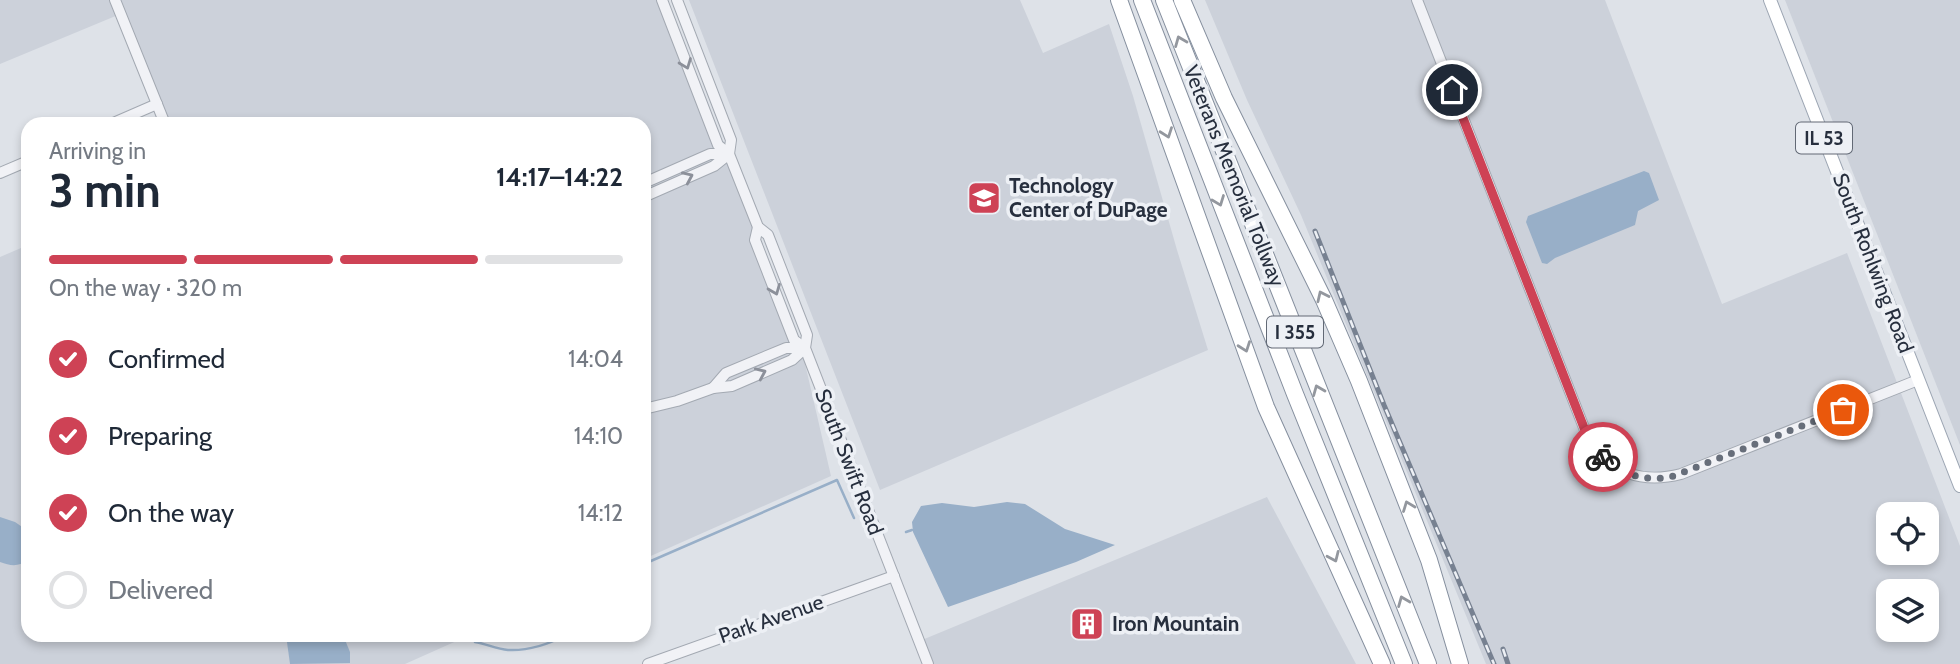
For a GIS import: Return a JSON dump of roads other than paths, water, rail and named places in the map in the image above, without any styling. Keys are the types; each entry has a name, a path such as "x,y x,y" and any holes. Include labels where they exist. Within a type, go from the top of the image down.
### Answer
{"highway":[{"path":"1119,0 1266,407 1382,664"},
{"name":"Veterans Memorial Tollway","path":"1142,0 1294,394 1404,664"},
{"name":"Veterans Memorial Tollway","path":"1164,0 1428,664"},
{"path":"1184,4 1224,98 1324,300 1359,381 1429,560 1460,664"}],"main road":[{"name":"South Rohlwing Road","path":"1770,0 1960,486"}],"street":[{"path":"115,0 162,117"},
{"path":"662,0 718,145 729,154"},
{"path":"651,193 714,166 729,154 731,140 677,0"},
{"path":"1417,0 1588,438 1600,454 1615,467 1625,474 1643,478 1660,479 1681,474 1918,380"},
{"path":"126,117 157,104"},
{"path":"651,180 710,154 729,154"},
{"name":"South Swift Road","path":"729,154 758,227 755,240 794,340 805,348 928,664"},
{"path":"0,173 21,164"},
{"path":"651,407 677,401 713,388 732,386 792,360 805,348"},
{"name":"Park Avenue","path":"648,664 894,576"}],"water":[{"path":"1644,171 1649,173 1659,200 1638,211 1635,225 1555,258 1547,264 1542,263 1526,222 1528,216"},
{"path":"1007,502 1025,504 1065,529 1115,545 1076,562 948,607 913,532 912,522 921,506 942,503 974,507"},
{"path":"0,517 21,526 21,564 0,562"},
{"path":"287,642 346,642 350,652 350,663 290,664"}],"waterway":[{"path":"651,561 837,480 854,518"},
{"path":"906,532 912,530"},
{"path":"475,642 515,650 549,642"}],"railway":[{"path":"1315,231 1384,405 1494,664"},
{"path":"1503,649 1508,664"}],"place":[{"name":"Technology Center of DuPage","path":"984,198"},
{"name":"Iron Mountain","path":"1087,624"}]}
